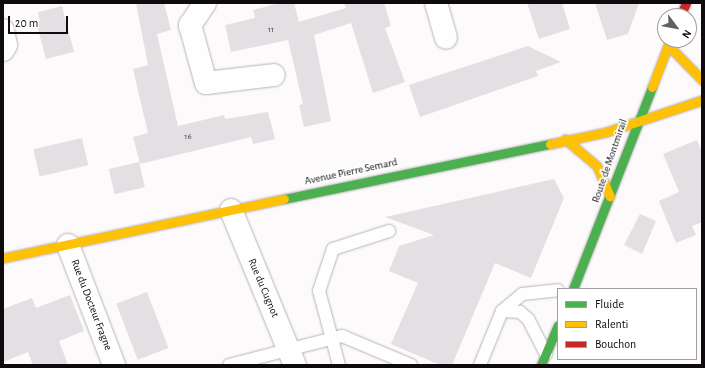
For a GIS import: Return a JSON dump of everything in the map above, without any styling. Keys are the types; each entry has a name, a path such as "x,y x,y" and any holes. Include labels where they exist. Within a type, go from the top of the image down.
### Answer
{"main road":[{"name":"Route de Montmirail","path":"574,287 610,196 636,122 667,48"},
{"path":"673,48 702,80"},
{"name":"Avenue Pierre Semard","path":"3,258 565,138 606,132 702,100"},
{"path":"565,138 597,166 610,196"},
{"path":"543,359 557,327"}],"street":[{"path":"205,3 190,25 206,83 274,75"},
{"path":"436,3 446,38"},
{"path":"3,30 6,45 3,50"},
{"name":"Rue du Cugnot","path":"231,210 292,358"},
{"name":"Rue du Docteur Fragne","path":"68,245 114,365"}],"lane":[{"path":"339,365 330,338 319,291 333,249 389,231"},
{"path":"480,365 502,311 522,294 557,289"},
{"path":"502,311 520,312 543,359"},
{"path":"229,365 292,358 330,338 342,336 410,365"}],"building":[{"path":"136,3 164,3 171,30 157,34 178,126 224,115 225,119 268,112 275,139 253,144 251,137 140,164 133,137 148,133 133,69 148,65"},
{"path":"280,3 294,3 299,22 346,8 344,3 384,3 391,26 385,28 405,82 373,93 351,23 314,35 331,121 304,127 299,105 303,104 288,40 231,52 225,25 255,18 253,10"},
{"path":"527,3 562,3 570,29 539,39"},
{"path":"595,3 639,3 628,34 607,40"},
{"path":"62,6 74,52 46,59 36,22 40,21 38,12"},
{"path":"528,46 561,62 536,71 538,76 420,117 409,85"},
{"path":"82,138 88,165 40,177 33,149"},
{"path":"697,140 702,152 702,222 692,226 696,235 676,243 659,201 679,192 663,154"},
{"path":"139,162 145,187 115,194 109,169"},
{"path":"554,179 564,198 531,278 495,263 452,365 440,365 391,344 418,283 389,271 399,246 434,235 385,217"},
{"path":"640,214 656,221 642,254 624,245"},
{"path":"147,292 169,348 138,360 116,304"},
{"path":"70,295 84,331 59,341 68,365 33,365 28,352 3,362 3,309 32,298 36,308"}],"traffic: fast":[{"path":"573,288 652,87"},
{"path":"284,199 550,144"},
{"path":"541,365 557,327"}],"traffic: slow":[{"path":"652,87 667,48"},
{"path":"671,48 702,80"},
{"path":"550,144 606,132 702,100"},
{"path":"565,139 597,166 610,196"},
{"path":"3,258 284,199"}],"traffic: jam":[{"path":"684,8 686,3"}]}
